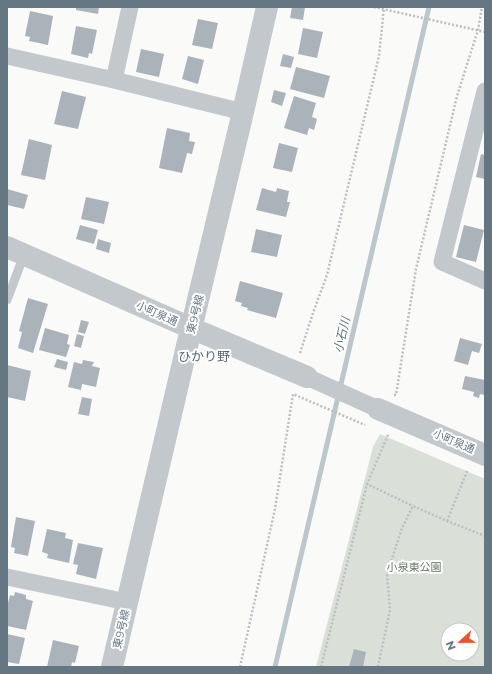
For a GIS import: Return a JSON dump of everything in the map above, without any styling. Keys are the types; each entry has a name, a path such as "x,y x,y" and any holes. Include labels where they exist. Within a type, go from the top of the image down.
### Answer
{"street":[{"path":"114,80 130,7"},
{"name":"東9号線","path":"112,667 267,7"},
{"path":"7,56 114,80 243,112"},
{"path":"485,91 442,262 485,281"},
{"name":"小町泉通","path":"15,251 304,377"},
{"path":"304,377 380,410"},
{"name":"小町泉通","path":"380,410 485,455"},
{"path":"7,577 127,602"}],"lane":[{"path":"7,300 15,251"}],"path":[{"path":"374,7 485,32"},
{"path":"304,377 380,410 396,395 416,269 457,96 478,30 482,7"},
{"path":"240,667 275,509 293,394 304,377 300,353 327,275 379,56 383,8"},
{"path":"321,667 367,484 389,435 383,432"},
{"path":"447,521 469,469"},
{"path":"367,484 447,521 485,536"},
{"path":"378,667 390,610 387,574 402,528 413,506"}],"green space":[{"name":"小泉東公園","path":"380,434 485,479 485,667 316,667 373,447"}],"building":[{"path":"76,7 99,7 98,14 76,10"},
{"path":"292,7 305,7 303,20 290,18"},
{"path":"30,11 53,16 48,45 29,41 30,37 25,36"},
{"path":"198,19 218,23 212,49 192,45"},
{"path":"76,26 97,30 92,54 89,53 88,58 71,54"},
{"path":"303,28 323,32 317,58 298,54"},
{"path":"141,49 164,54 159,77 136,72"},
{"path":"283,54 294,57 291,68 280,66"},
{"path":"188,56 204,60 198,84 182,79"},
{"path":"296,67 330,76 324,98 290,89"},
{"path":"274,90 286,93 282,106 271,102"},
{"path":"62,91 86,97 78,129 54,124"},
{"path":"294,96 316,103 312,117 317,119 314,130 309,128 307,135 284,128"},
{"path":"167,128 190,133 189,141 195,142 192,154 187,153 182,173 159,168"},
{"path":"29,139 52,145 45,180 21,175"},
{"path":"279,143 298,148 292,172 273,168"},
{"path":"481,154 485,155 485,179 476,177"},
{"path":"262,188 276,192 277,188 289,191 287,202 290,202 286,217 256,210"},
{"path":"7,189 28,195 24,209 7,205"},
{"path":"86,197 109,202 104,224 81,219"},
{"path":"80,225 98,230 94,244 76,239"},
{"path":"464,225 484,230 476,262 456,257"},
{"path":"256,229 282,235 277,257 251,252"},
{"path":"98,239 111,243 109,253 96,249"},
{"path":"240,281 283,293 276,318 247,310 248,308 241,306 242,303 235,301"},
{"path":"28,298 48,304 33,353 18,348 22,332 19,331"},
{"path":"81,320 89,322 85,334 78,332"},
{"path":"45,328 69,335 67,344 70,345 66,357 39,350"},
{"path":"77,334 84,336 81,348 74,346"},
{"path":"460,338 482,344 479,353 472,351 468,365 454,361"},
{"path":"57,359 68,362 66,370 54,367"},
{"path":"83,360 94,362 92,366 100,368 96,387 82,384 81,390 68,387 74,362 82,364"},
{"path":"7,365 31,371 25,401 7,397"},
{"path":"465,376 485,380 485,395 480,394 479,398 473,396 474,392 462,389"},
{"path":"82,397 92,399 89,416 78,414"},
{"path":"16,517 35,521 28,556 14,553 15,548 11,547"},
{"path":"47,529 66,533 65,538 73,540 69,563 47,558 48,554 42,552"},
{"path":"78,543 103,548 96,579 76,574 78,565 73,564"},
{"path":"15,592 26,595 26,599 33,601 26,630 7,626 7,607 10,595 14,596"},
{"path":"7,634 25,638 19,664 7,662"},
{"path":"53,640 79,646 75,663 72,662 71,667 47,667"},
{"path":"354,649 366,652 363,667 349,667"}],"waterway":[{"name":"小石川","path":"275,667 429,7"}],"district":[{"name":"ひかり野","path":"204,356"}]}
